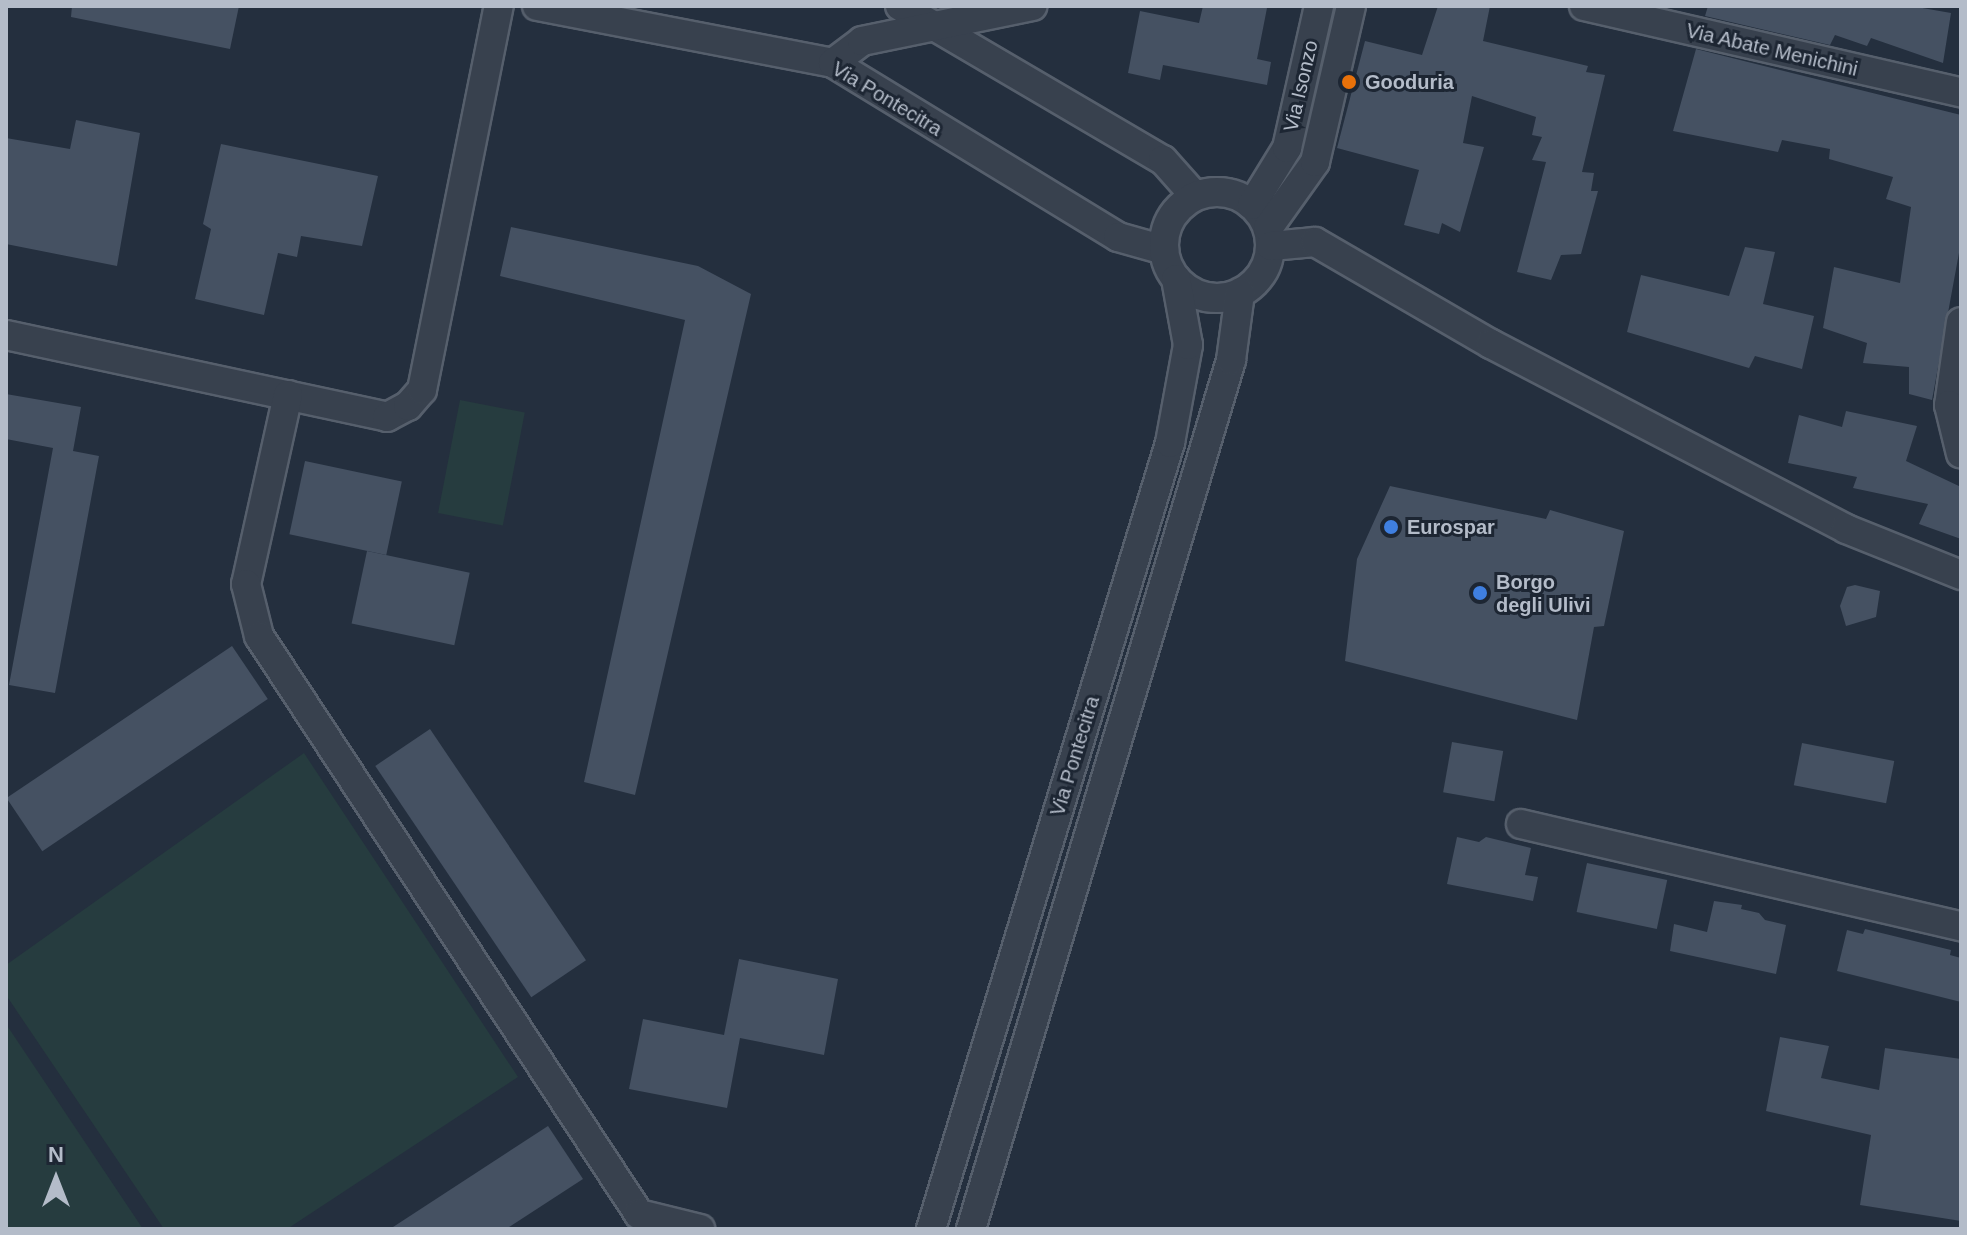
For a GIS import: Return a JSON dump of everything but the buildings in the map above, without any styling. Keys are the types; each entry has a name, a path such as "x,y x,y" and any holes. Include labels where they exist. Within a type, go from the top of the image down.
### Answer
{"street":[{"path":"6,335 387,417 408,406 422,390 499,6"},
{"name":"Via Pontecitra","path":"537,6 833,63 1118,237 1164,250"},
{"path":"900,6 1163,160 1195,196"},
{"path":"833,63 862,41 933,25 970,12 1032,6"},
{"name":"Via Isonzo","path":"1264,226 1287,148 1319,6"},
{"name":"Via Isonzo","path":"1264,226 1315,162 1351,6"},
{"name":"Via Abate Menichini","path":"1584,6 1961,92"},
{"path":"1264,226 1265,270 1240,293 1204,296 1176,279 1164,250 1165,232 1177,210 1195,196 1224,192 1264,226 1315,242 1491,344 1846,529 1961,575"},
{"name":"Via Pontecitra","path":"931,1229 1170,443 1188,345 1176,279"},
{"name":"Via Pontecitra","path":"971,1229 1231,360 1240,293"},
{"path":"1961,322 1949,405 1961,454"},
{"path":"288,395 246,584 259,636 639,1214 700,1229"},
{"path":"1521,824 1961,926"}],"green space":[{"path":"460,400 525,413 503,525 438,513"},
{"path":"304,753 518,1077 287,1229 164,1229 6,995 6,965"},
{"path":"6,1024 143,1229 6,1229"}],"place":[{"name":"Gooduria","path":"1349,82"},
{"name":"Eurospar","path":"1391,527"},
{"name":"Borgo degli Ulivi","path":"1480,593"}]}
